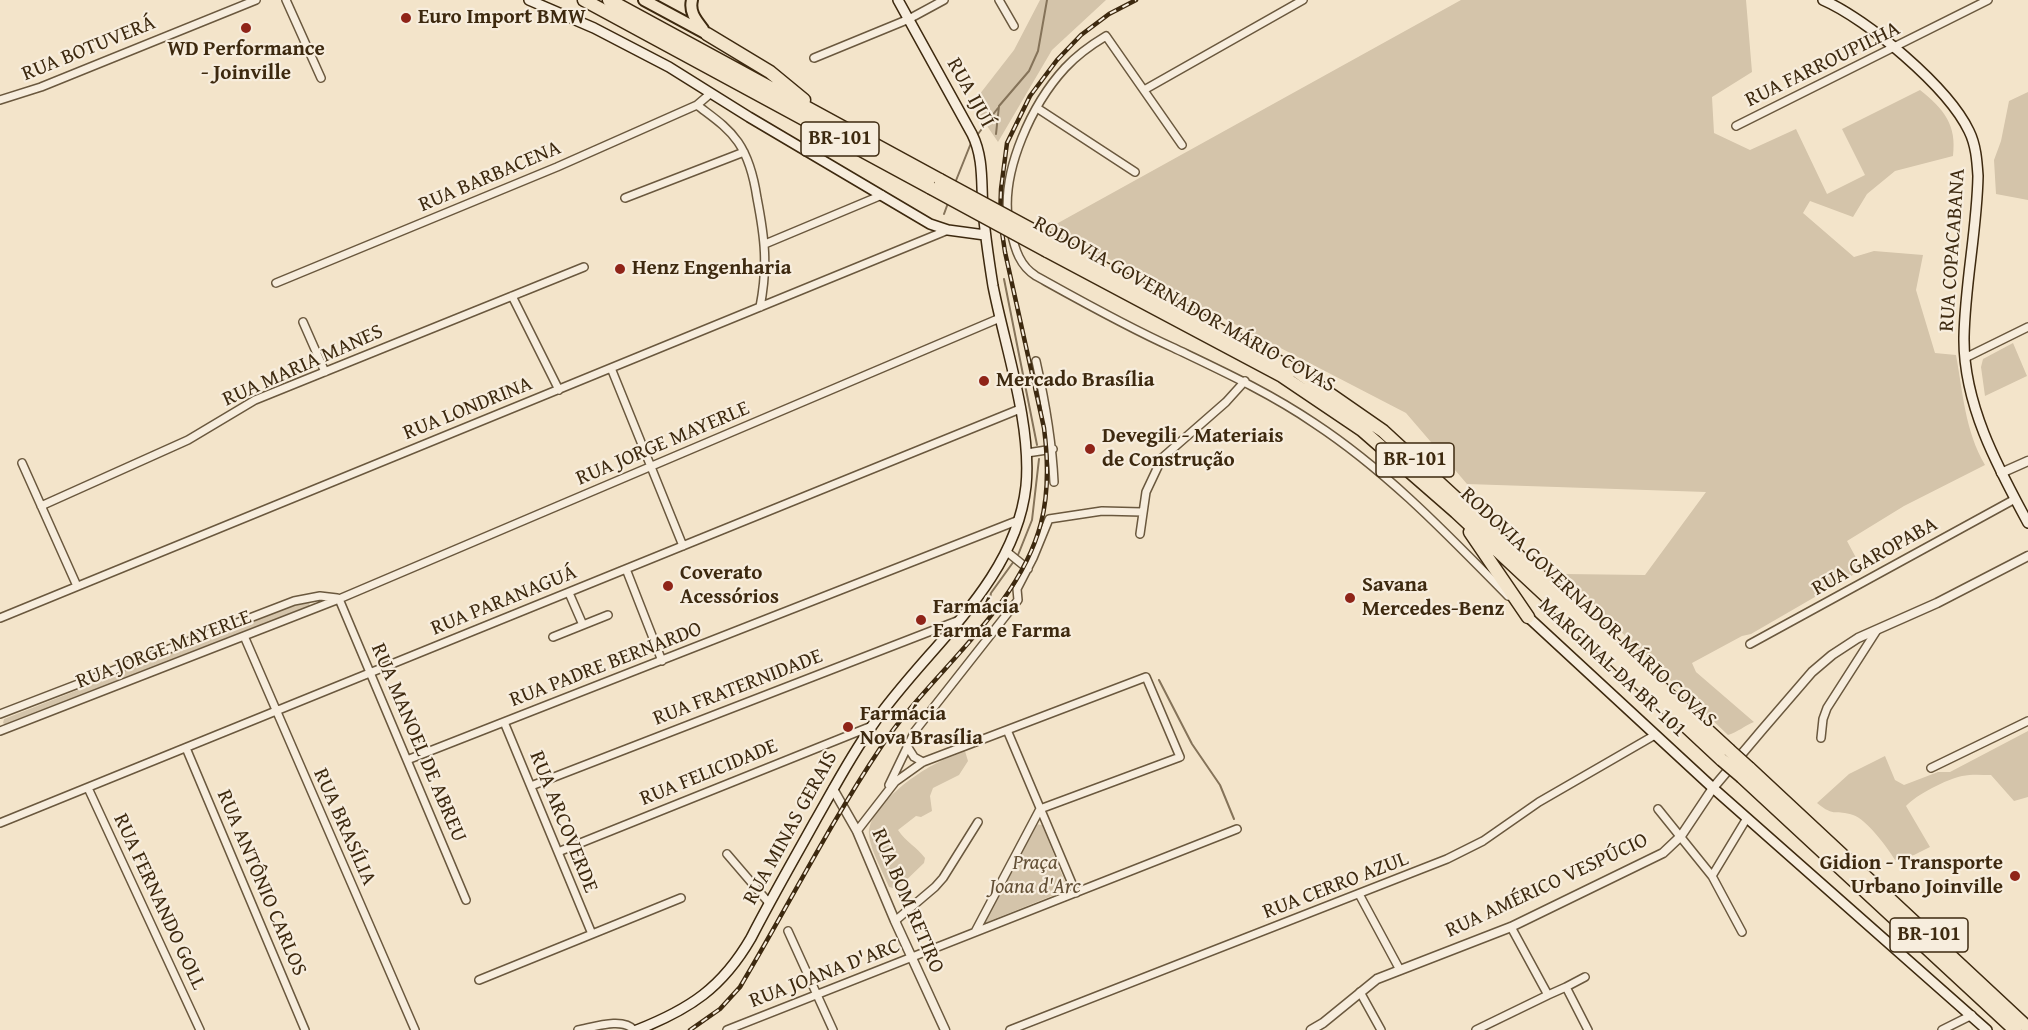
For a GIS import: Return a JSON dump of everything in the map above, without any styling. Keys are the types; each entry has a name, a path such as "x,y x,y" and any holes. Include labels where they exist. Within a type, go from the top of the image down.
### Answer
{"highway":[{"name":"RODOVIA GOVERNADOR MÁRIO COVAS","path":"584,0 1049,245 1262,365 1300,388 1370,437 2028,1028"},
{"name":"RODOVIA GOVERNADOR MÁRIO COVAS","path":"609,0 828,119 935,184"},
{"path":"707,34 770,72 828,119"},
{"name":"RODOVIA GOVERNADOR MÁRIO COVAS","path":"1049,245 1282,363 1363,416 1414,458 1726,755"},
{"path":"1456,512 1528,617"},
{"name":"RODOVIA GOVERNADOR MÁRIO COVAS","path":"1746,773 2015,1030"}],"main road":[{"path":"529,0 617,39 930,224 948,230 986,235"},
{"path":"644,0 707,34"},
{"path":"692,0 695,18 707,34"},
{"name":"RUA IJUÍ","path":"898,0 977,143 981,162 983,210"},
{"name":"RUA COPACABANA","path":"1823,0 1860,20 1894,48 1958,111 1974,147 1978,194 1965,316 1965,358 1982,427 2001,473 2028,523"},
{"name":"RUA MINAS GERAIS","path":"635,1030 693,1002 717,984 733,966 745,949 833,789 872,726 987,583 1006,552 1019,520 1026,488 1027,453 1020,409 999,318 983,210"},
{"name":"MARGINAL DA BR-101","path":"1528,617 1713,788 1987,1030"}],"street":[{"name":"RUA BOTUVERÁ","path":"0,100 41,87 256,0"},
{"path":"286,0 321,78"},
{"path":"814,58 909,19 944,0"},
{"path":"999,0 1014,27"},
{"path":"1144,90 1303,0"},
{"name":"RUA FARROUPILHA","path":"1736,126 1988,0"},
{"path":"1135,172 1037,108 1065,68 1106,36 1182,144"},
{"name":"RUA BARBACENA","path":"276,283 557,167 696,105 711,93"},
{"path":"696,105 728,130 744,152 752,173 765,244 765,282 760,307"},
{"name":"MARGINAL DA BR-101","path":"1037,108 1015,159 1006,204 1014,246 1024,265 1036,276 1174,348 1245,381 1314,423 1374,467 1428,517 1528,617"},
{"path":"625,198 744,152"},
{"path":"765,244 882,195"},
{"name":"RUA LONDRINA","path":"0,618 948,230"},
{"name":"RUA MARIA MANES","path":"41,506 194,437 255,400 584,267"},
{"path":"512,296 559,390"},
{"name":"RUA JORGE MAYERLE","path":"0,731 339,599 999,318"},
{"path":"303,322 325,372"},
{"path":"1965,358 2028,327"},
{"path":"1036,361 1053,449 1054,482"},
{"path":"611,368 682,546"},
{"path":"1140,534 1142,512 1149,483 1162,458 1226,402 1245,381"},
{"name":"RUA PARANAGUÁ","path":"0,823 1020,409"},
{"path":"1027,453 1053,449"},
{"path":"2001,473 2028,461"},
{"path":"22,463 77,586"},
{"name":"RUA GAROPABA","path":"1750,644 2015,499"},
{"path":"886,791 915,731 1018,600 1017,589 1049,519 1102,511 1142,512"},
{"name":"RUA PADRE BERNARDO","path":"407,760 1019,520"},
{"path":"1006,552 1028,569"},
{"name":"RUA AMÉRICO VESPÚCIO","path":"1311,1030 1377,979 1511,927 1663,853 1681,836 1713,788 1812,672 1848,643 1937,603 2028,556"},
{"path":"626,569 662,661"},
{"path":"569,592 583,625"},
{"name":"RUA JORGE MAYERLE","path":"0,714 294,601 320,596 339,599"},
{"name":"RUA MANOEL DE ABREU","path":"339,599 466,900"},
{"path":"553,637 608,615"},
{"name":"RUA FRATERNIDADE","path":"531,786 957,621"},
{"path":"1821,738 1823,718 1827,708 1877,630"},
{"name":"RUA BRASÍLIA","path":"244,636 415,1030"},
{"path":"857,831 886,791 902,776 923,762 1146,677 1180,757 1041,809 975,932"},
{"path":"1930,768 2028,721"},
{"name":"RUA ARCOVERDE","path":"504,722 592,934"},
{"name":"RUA FELICIDADE","path":"558,852 872,726"},
{"path":"1007,730 1076,892"},
{"name":"RUA CERRO AZUL","path":"1010,1030 1448,859 1484,841 1539,802 1655,735"},
{"path":"907,746 914,757 923,762"},
{"name":"RUA ANTÔNIO CARLOS","path":"186,748 305,1030"},
{"name":"RUA FERNANDO GOLL","path":"88,788 200,1030"},
{"name":"RUA BOM RETIRO","path":"833,789 857,831 911,958 945,1030"},
{"path":"1658,809 1712,876 1742,932"},
{"path":"1712,876 1747,818"},
{"path":"895,921 943,878 978,822"},
{"name":"RUA JOANA D'ARC","path":"727,1030 1237,829"},
{"path":"728,854 770,903"},
{"path":"1359,894 1400,970"},
{"path":"480,980 681,898"},
{"path":"1511,927 1548,995"},
{"path":"788,930 833,1030"},
{"path":"1476,1030 1585,977"},
{"path":"1566,987 1588,1030"},
{"path":"1360,992 1381,1030"},
{"path":"1942,1030 1972,1015"},
{"path":"578,1030 624,1024 635,1030"}],"green space":[{"path":"1040,0 1106,0 1052,50 998,142 972,104 1014,50"},
{"path":"1461,0 1746,0 1752,72 1712,97 1714,133 1750,150 1796,129 1827,194 1865,175 1842,129 1920,90 1942,111 1951,127 1953,156 1895,171 1867,194 1853,217 1810,201 1803,213 1854,257 1874,251 1923,255 1916,290 1935,353 1956,355 1969,425 1985,465 1904,506 1847,541 1861,567 1858,572 1751,634 1742,636 1692,663 1696,672 1754,722 1732,734 1728,735 1651,662 1564,574 1645,575 1706,492 1467,484 1406,413 1049,228"},
{"path":"2028,92 2028,200 1996,194 1994,160 2001,141 2009,101"},
{"path":"2013,343 2027,376 1985,396 1981,367 1983,359"},
{"path":"307,600 310,602 309,606 6,725 3,723 4,719"},
{"path":"2028,731 2028,797 2014,801 1991,775 1962,776 1932,788 1906,806 1930,847 1914,855 1895,860 1864,822 1847,813 1832,812 1817,803 1849,774 1885,756 1895,780 1904,785 1938,772 1950,772"},
{"path":"965,751 968,761 959,775 933,788 930,796 932,811 921,817 916,816 898,830 925,858 924,863 897,889 889,887 870,840 871,824 876,813 907,782 942,760"},
{"name":"Praça Joana d'Arc","path":"1035,824 1042,825 1067,887 1064,891 982,924"}],"waterway":[{"path":"996,134 999,106 1029,71 1038,51 1047,0"},
{"path":"978,134 998,108"},
{"path":"955,183 971,143"},
{"path":"944,214 948,203"},
{"path":"1004,279 1037,445"},
{"path":"1018,555 1032,520 1039,459"},
{"path":"990,598 991,593 1014,561"},
{"path":"1159,680 1192,744 1220,785 1234,819"}],"railway":[{"path":"690,1030 720,1009 740,987 826,836 881,747 923,693 993,613 1013,585 1030,555 1044,511 1047,487 1046,452 1044,428 1005,252 1000,219 1007,143 1030,96 1057,60 1081,35 1109,14 1136,0"}],"place":[{"name":"Euro Import BMW","path":"406,18"},
{"name":"WD Performance - Joinville","path":"246,28"},
{"name":"Henz Engenharia","path":"620,269"},
{"name":"Mercado Brasília","path":"984,381"},
{"name":"Devegili - Materiais de Construção","path":"1090,449"},
{"name":"Coverato Acessórios","path":"668,586"},
{"name":"Savana Mercedes-Benz","path":"1350,598"},
{"name":"Farmácia Farma e Farma","path":"921,620"},
{"name":"Farmácia Nova Brasília","path":"848,727"},
{"name":"Gidion - Transporte Urbano Joinville","path":"2015,876"}]}
